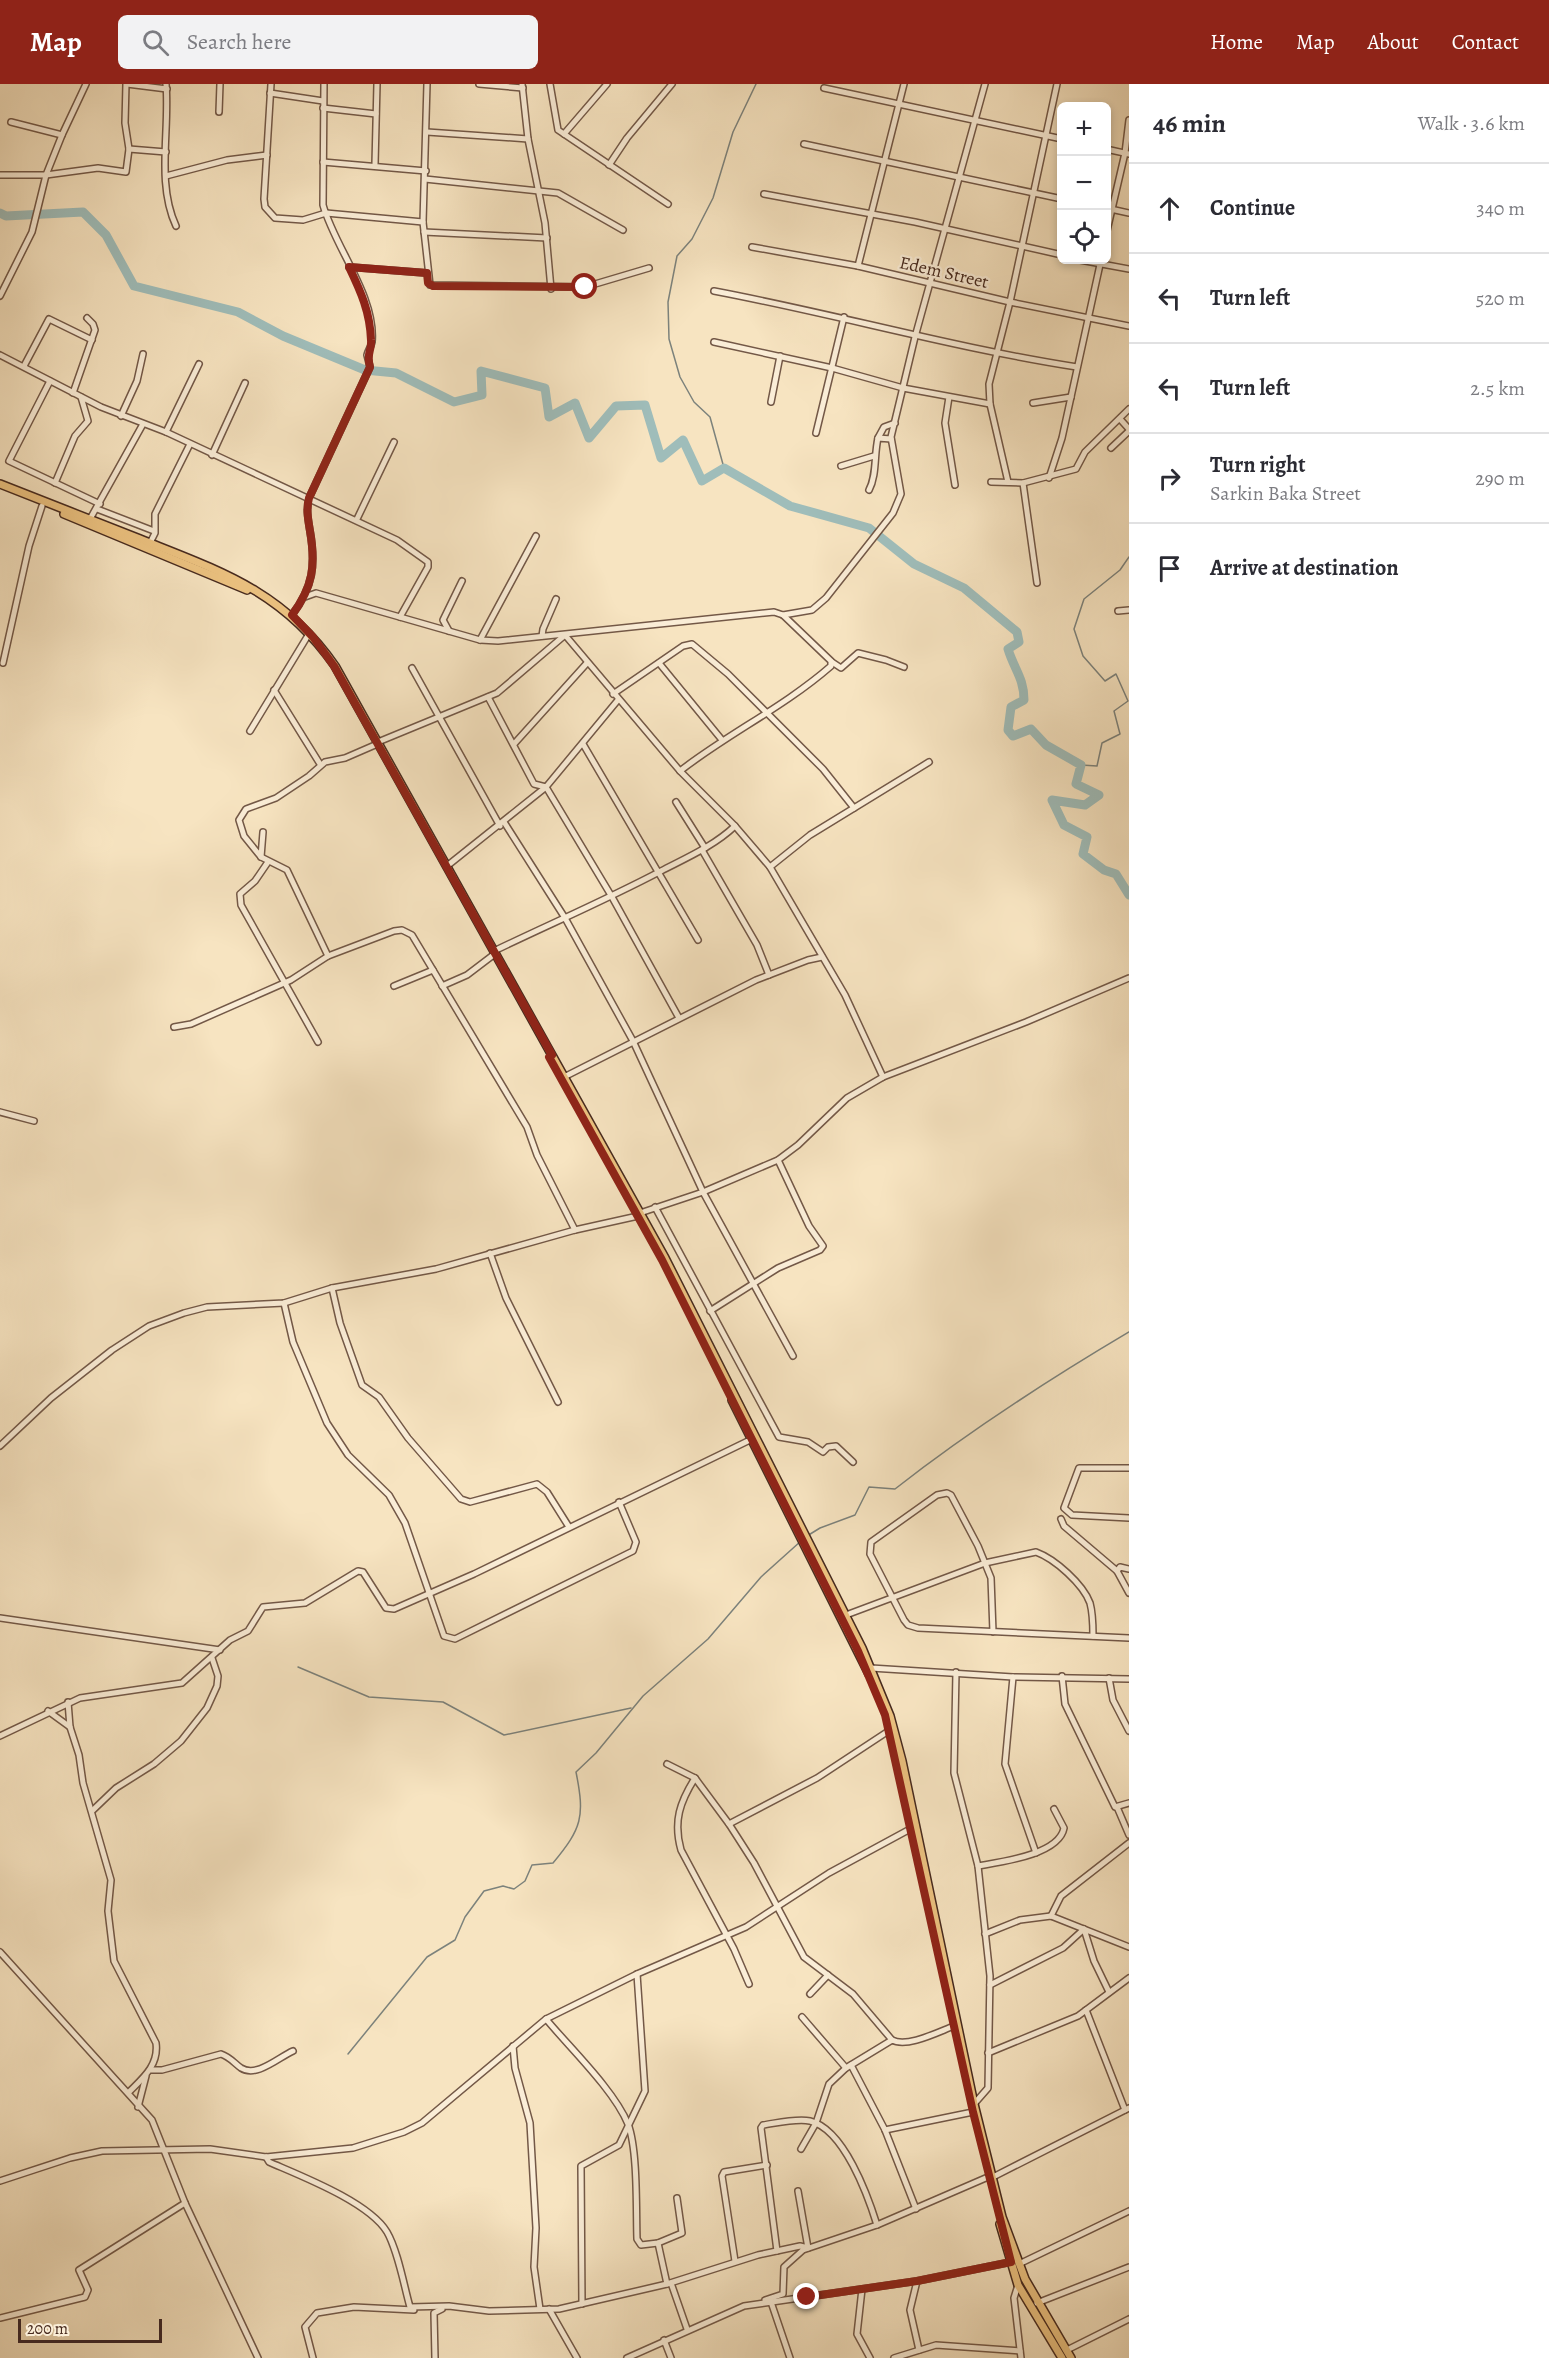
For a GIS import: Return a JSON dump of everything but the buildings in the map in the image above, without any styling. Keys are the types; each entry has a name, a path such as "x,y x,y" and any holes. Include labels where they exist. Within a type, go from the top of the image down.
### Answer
{"main road":[{"path":"1,487 42,506 236,584 272,605 307,637 332,668 377,743 447,866 493,953"},
{"path":"1,487 90,519 233,576 292,615 313,637 334,666 639,1214 858,1651 890,1730 974,2108"},
{"path":"551,1056 639,1214 846,1615 890,1716 902,1761 954,2026 991,2177 1015,2263 1018,2285 1062,2358"},
{"path":"1015,2263 1071,2358"}],"street":[{"path":"0,296 38,217 46,175 86,84"},
{"path":"0,175 46,175 98,168 125,172 129,148 124,123 127,84 167,87 166,176 170,213 176,226"},
{"path":"219,112 220,84"},
{"path":"271,84 264,199 265,207 275,218 303,220 326,213 423,222"},
{"path":"292,615 305,597 314,557 307,512 309,498 369,370 367,355 372,344 368,308 326,213 323,162 324,84"},
{"path":"375,164 377,84"},
{"path":"427,84 423,222 430,285 551,289 585,287 649,268"},
{"path":"479,84 523,86 528,139 547,238 551,289"},
{"path":"550,84 556,126 564,134 668,204"},
{"path":"564,134 607,84"},
{"path":"609,165 627,138 672,84"},
{"path":"858,266 904,84"},
{"path":"305,597 322,595 449,631 498,641 565,636 764,612 783,615 812,610 826,598 888,520 901,494 891,439 915,337 985,84"},
{"path":"1008,483 990,404 989,384 1010,302 1057,84"},
{"path":"824,88 1057,138"},
{"path":"270,93 376,114"},
{"path":"1111,203 1127,154 1129,120"},
{"path":"11,123 62,135"},
{"path":"427,132 528,139"},
{"path":"804,144 1057,198"},
{"path":"129,148 166,152"},
{"path":"1111,150 1127,154"},
{"path":"166,176 227,160 267,155"},
{"path":"323,162 375,164 426,171"},
{"path":"425,179 558,193 623,230"},
{"path":"764,195 872,214 1057,254"},
{"path":"1111,209 1129,213"},
{"path":"424,232 547,238"},
{"name":"Edem Street","path":"752,246 858,266 930,285 1129,326"},
{"path":"1049,478 1071,397 1100,264"},
{"path":"1108,264 1129,269"},
{"path":"349,267 427,273"},
{"path":"714,291 844,317 915,337 997,355 1077,367"},
{"path":"816,433 844,317"},
{"path":"73,393 92,340 93,324 87,318"},
{"path":"24,366 49,319 92,340"},
{"path":"714,342 832,368 903,388 990,404"},
{"path":"121,416 137,381 143,354"},
{"path":"771,402 780,356"},
{"path":"1,358 24,366 121,416 166,432 326,508 357,519 397,540 428,562 428,567 400,617"},
{"path":"166,432 199,364"},
{"path":"50,381 9,461 154,531"},
{"path":"212,455 245,383"},
{"path":"55,483 75,436 88,421 81,397"},
{"path":"949,397 945,423 955,485"},
{"path":"1034,403 1071,397"},
{"path":"991,482 1023,483 1049,478 1076,469 1085,452 1129,409"},
{"path":"1111,448 1129,430 1120,419"},
{"path":"869,490 873,483 874,456 878,438 884,427 895,423"},
{"path":"90,519 143,424"},
{"path":"878,438 891,439"},
{"path":"357,519 394,442"},
{"path":"150,543 154,531 155,514 190,444"},
{"path":"841,466 874,456"},
{"path":"1023,483 1037,583"},
{"path":"3,663 29,546 42,506"},
{"path":"480,639 536,536"},
{"path":"449,631 443,620 462,581"},
{"path":"542,636 556,599"},
{"path":"1118,611 1129,610"},
{"path":"783,615 841,668 858,653 886,660 904,668"},
{"path":"565,636 618,700 634,714 680,771 735,826 770,867 845,994 883,1077"},
{"path":"328,957 287,870 261,857 240,829 241,814 246,809 276,798 309,776 320,764 497,693 565,636"},
{"path":"250,730 307,637"},
{"path":"613,694 683,646 692,644 700,649 824,769 854,808"},
{"path":"680,771 722,740 767,714 815,680 831,666 832,662"},
{"path":"514,744 587,663"},
{"path":"659,663 722,740"},
{"path":"412,668 502,824 565,918 633,1041 703,1192 793,1356"},
{"path":"274,690 320,764"},
{"path":"488,697 534,784 546,788 612,897 679,1018"},
{"path":"447,866 546,788 618,700"},
{"path":"583,744 698,940"},
{"path":"770,867 810,836 929,762"},
{"path":"676,802 757,945 769,975"},
{"path":"442,986 467,975 493,953 612,897 704,849 723,838 735,826"},
{"path":"261,857 263,832"},
{"path":"268,862 255,881 240,894 241,905 283,984 318,1042"},
{"path":"174,1027 191,1024 283,984 306,973 328,957 402,930 412,935 527,1127 539,1158 575,1230"},
{"path":"808,960 816,947"},
{"path":"564,1077 769,975 822,957"},
{"path":"394,986 433,970"},
{"path":"0,1446 51,1398 112,1350 149,1326 207,1307 284,1303 332,1288 375,1279 398,1277 639,1214 703,1192 778,1160 798,1145 847,1098 883,1077 1026,1022 1129,978"},
{"path":"0,1112 34,1121"},
{"path":"710,1311 778,1268 820,1250 823,1246 809,1226 778,1160"},
{"path":"655,1207 778,1437 808,1442 823,1452 828,1447 836,1446 853,1462"},
{"path":"490,1253 506,1298 558,1402"},
{"path":"332,1288 340,1323 362,1385 379,1397 408,1438 461,1499 470,1502 537,1484 547,1492 569,1527"},
{"path":"284,1303 293,1342 327,1423 348,1455 389,1495 410,1534 444,1636 455,1639 633,1551 636,1542 619,1502"},
{"path":"0,1736 48,1711 80,1698 175,1686 188,1680 230,1640 254,1625 263,1607 305,1603 358,1571 363,1572 381,1602 390,1609 430,1593 752,1439"},
{"path":"1129,1468 1079,1468 1064,1508 1072,1515 1129,1518"},
{"path":"993,1632 992,1586 985,1563 951,1495 943,1493 899,1521 868,1546 904,1620 912,1627 993,1632 1129,1638"},
{"path":"1061,1519 1064,1526 1117,1571 1129,1593"},
{"path":"846,1615 985,1563 1031,1551 1047,1558 1077,1584 1087,1597 1091,1606 1093,1636"},
{"path":"1117,1571 1120,1568 1129,1569"},
{"path":"0,1618 220,1650"},
{"path":"92,1811 116,1788 154,1764 172,1748 200,1716 217,1686 218,1676 212,1658"},
{"path":"871,1668 1013,1677 1062,1676 1129,1679"},
{"path":"885,2130 974,2108 988,2088 990,1985 978,1866 954,1773 956,1672"},
{"path":"1062,1676 1065,1704 1129,1835"},
{"path":"1013,1677 1005,1764 1017,1805 1036,1853"},
{"path":"1109,1678 1113,1700 1129,1731"},
{"path":"68,1702 70,1727 111,1880 108,1911 114,1961 156,2043 157,2052 151,2070 129,2092"},
{"path":"48,1711 70,1727"},
{"path":"729,1824 817,1778 890,1730"},
{"path":"666,1764 695,1778 729,1824 777,1905 804,1957 853,1994 892,2040 900,2042 925,2037 954,2026"},
{"path":"695,1778 681,1801 678,1838 681,1850 726,1934 748,1984"},
{"path":"1117,1807 1129,1803"},
{"path":"978,1866 1018,1860 1036,1853 1063,1833 1064,1828 1054,1809"},
{"path":"0,2181 70,2158 102,2151 210,2149 266,2157 353,2148 404,2132 422,2123 546,2019 637,1974 746,1927 829,1872 912,1828"},
{"path":"1051,1916 1061,1896 1119,1850 1128,1847"},
{"path":"985,1934 1020,1920 1051,1916 1129,1947"},
{"path":"990,1985 1063,1948 1084,1929"},
{"path":"1084,1929 1094,1962 1109,1992"},
{"path":"0,1952 152,2120 162,2143 162,2150 254,2357"},
{"path":"582,2304 581,2166 619,2145 627,2124 645,2091 637,1974"},
{"path":"810,1994 828,1975"},
{"path":"988,2053 1071,2019 1129,1978"},
{"path":"627,2358 687,2329 744,2306 783,2294 784,2267 808,2248 877,2225 991,2177 1127,2109 1086,2010"},
{"path":"802,2017 848,2067 885,2130 916,2209"},
{"path":"546,2019 604,2088 627,2124 636,2190 637,2239 640,2245 658,2242 682,2233 677,2198"},
{"path":"801,2149 816,2123 829,2084 848,2067 892,2040"},
{"path":"513,2046 515,2068 530,2123 536,2228 534,2267 540,2309"},
{"path":"151,2070 162,2070 221,2055 228,2056 242,2069 257,2070 293,2051"},
{"path":"138,2107 146,2075"},
{"path":"777,2251 762,2126 807,2120 816,2123 830,2133 862,2180 877,2225"},
{"path":"266,2157 269,2162 329,2187 378,2222 387,2233 410,2307 449,2306 489,2311 549,2309 582,2304 669,2283 735,2261 777,2251 800,2246 808,2248"},
{"path":"735,2261 722,2176 724,2172 767,2165"},
{"path":"798,2191 808,2248"},
{"path":"0,2318 85,2297 87,2290 79,2270 185,2203"},
{"path":"744,2306 917,2281 1015,2263 1129,2211"},
{"path":"658,2242 669,2283 687,2329"},
{"path":"1037,2303 1129,2267"},
{"path":"917,2281 910,2310 919,2350"},
{"path":"894,2358 936,2345 1020,2355 1014,2298 1018,2285"},
{"path":"862,2289 857,2334 859,2342 870,2358"},
{"path":"771,2302 790,2358"},
{"path":"313,2358 305,2330 317,2313 354,2307 436,2311 449,2306"},
{"path":"549,2309 577,2358"},
{"path":"435,2358 436,2311"},
{"path":"1067,2350 1129,2319"},
{"path":"664,2340 671,2358"}],"waterway":[{"path":"724,468 710,417 694,402 680,377 669,339 668,302 677,256 692,239 713,198 733,132 756,84"},
{"path":"0,213 6,216 83,212 106,235 134,286 238,312 283,336 365,370 396,373 454,402 482,395 481,371 545,388 549,417 575,403 589,438 616,406 645,405 661,458 683,440 702,481 724,468 790,506 869,528 914,564 964,588 1017,632 1019,642 1008,649 1021,679 1024,700 1011,707 1008,730 1013,736 1031,729 1046,745 1081,765 1076,784 1099,795 1085,805 1052,800 1064,825 1087,837 1083,854 1104,870 1116,874 1129,895"},
{"path":"1081,765 1097,766 1102,743 1120,734 1114,711 1128,701 1116,674 1105,681 1083,656 1074,629 1084,599 1120,570 1129,557"},
{"path":"807,1536 820,1528 855,1515 869,1487 895,1489 1009,1407 1129,1332"},
{"path":"348,2054 427,1957 455,1940 465,1917 484,1891 503,1886 514,1889 525,1881 532,1865 553,1863 570,1840 579,1821 580,1800 576,1772 596,1753 643,1696 708,1639 761,1577 801,1541"},
{"path":"298,1667 369,1697 443,1702 504,1735 631,1708"}],"route":[{"path":"585,287 551,289 433,286 428,283 427,273 349,267 368,308 372,344 367,355 370,367 309,498 307,512 314,557 313,569 305,597 292,615 323,649 392,767 552,1055 549,1057 662,1260 858,1651 873,1683 890,1730 973,2112 1011,2262 917,2281 807,2297"}]}
